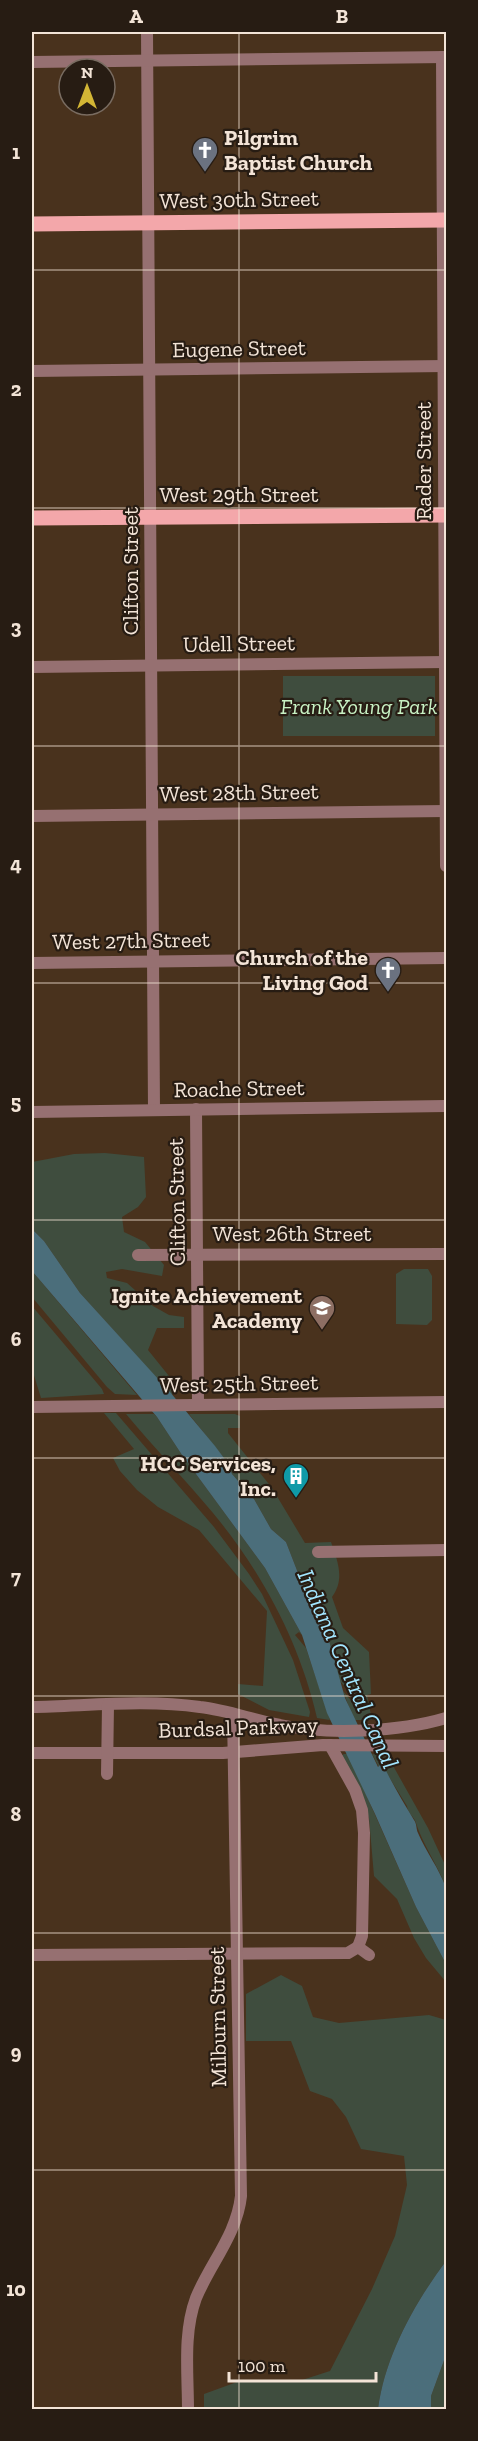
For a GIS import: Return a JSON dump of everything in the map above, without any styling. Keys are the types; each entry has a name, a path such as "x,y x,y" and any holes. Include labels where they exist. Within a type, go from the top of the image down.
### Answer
{"main road":[{"name":"West 30th Street","path":"32,224 445,220"},
{"name":"West 29th Street","path":"32,518 446,515"}],"street":[{"name":"Clifton Street","path":"147,32 154,1110"},
{"path":"32,62 444,57"},
{"name":"Rader Street","path":"444,57 447,866"},
{"name":"Eugene Street","path":"32,371 445,366"},
{"name":"Udell Street","path":"32,667 446,662"},
{"name":"West 28th Street","path":"32,816 446,811"},
{"name":"West 27th Street","path":"32,963 447,958"},
{"name":"Roache Street","path":"32,1112 447,1106"},
{"name":"Clifton Street","path":"195,1404 196,1108"},
{"name":"West 26th Street","path":"138,1255 447,1254"},
{"name":"West 25th Street","path":"32,1407 447,1402"},
{"path":"318,1552 447,1550"},
{"name":"Burdsal Parkway","path":"32,1707 179,1705 282,1725 322,1730 414,1726 447,1718"},
{"path":"107,1774 108,1706"},
{"name":"Milburn Street","path":"188,2409 188,2338 193,2308 231,2229 240,2200 233,1714"},
{"path":"32,1955 348,1953 358,1947 362,1936 364,1833 362,1810 335,1745"},
{"name":"Burdsal Parkway","path":"32,1753 232,1753 335,1745 447,1746"},
{"path":"358,1947 369,1955"}],"green space":[{"name":"Frank Young Park","path":"283,676 435,676 435,736 283,736"},
{"path":"105,1153 144,1157 146,1197 138,1207 122,1217 124,1232 145,1242 164,1265 162,1276 122,1269 106,1272 107,1278 127,1283 153,1306 169,1315 184,1317 184,1328 157,1328 148,1350 177,1386 172,1395 80,1293 44,1241 32,1229 32,1162 74,1154"},
{"path":"404,1269 428,1269 432,1276 432,1320 427,1325 396,1324 396,1274"},
{"path":"32,1271 137,1395 115,1394 107,1387 32,1297"},
{"path":"32,1306 104,1394 41,1398 32,1369"},
{"path":"104,1413 116,1413 214,1527 249,1574 262,1594 293,1660 310,1712 309,1717 269,1710 238,1694 238,1684 263,1686 267,1611 199,1530 158,1507 137,1490 120,1471 113,1458 134,1449"},
{"path":"126,1414 154,1414 157,1417 265,1568 302,1635 299,1632 295,1635 306,1648 330,1720 317,1718 310,1690 290,1636 248,1559 213,1513"},
{"path":"189,1414 235,1414 240,1416 240,1428 228,1428 228,1433 272,1488 305,1543 331,1542 339,1570 338,1584 332,1597 343,1628 369,1652 371,1694 367,1695 372,1720 354,1720 343,1691 360,1711 364,1708 339,1680 328,1637 305,1591 286,1542 271,1529 254,1499 232,1474 227,1462"},
{"path":"348,1754 416,1907 446,1964 446,1982 426,1958 414,1938 397,1899 374,1876 369,1818 341,1756"},
{"path":"372,1754 387,1755 428,1828 446,1867 446,1888 407,1806 381,1764 379,1767"},
{"path":"281,1975 302,1986 313,2017 339,2023 429,2015 446,2020 446,2261 412,2313 394,2350 378,2409 204,2410 204,2394 237,2382 299,2381 330,2371 372,2289 395,2236 407,2185 404,2156 361,2149 346,2117 332,2099 310,2091 291,2041 246,2041 246,1994"},
{"path":"446,2355 446,2409 431,2410 431,2396"}],"water":[{"path":"32,1229 44,1241 80,1293 170,1392 215,1446 227,1462 232,1474 254,1499 271,1529 286,1542 305,1591 328,1637 345,1698 378,1767 382,1763 415,1822 421,1840 446,1888 446,1964 416,1907 327,1713 302,1635 265,1568 157,1417 32,1271"},
{"path":"446,2261 446,2355 431,2396 431,2409 378,2409 394,2350 412,2313"}],"place":[{"name":"Pilgrim Baptist Church","path":"205,173"},
{"name":"Church of the Living God","path":"388,993"},
{"name":"Ignite Achievement Academy","path":"322,1331"},
{"name":"HCC Services, Inc.","path":"296,1499"}],"water label":[{"name":"Indiana Central Canal","path":"348,1669"}]}
